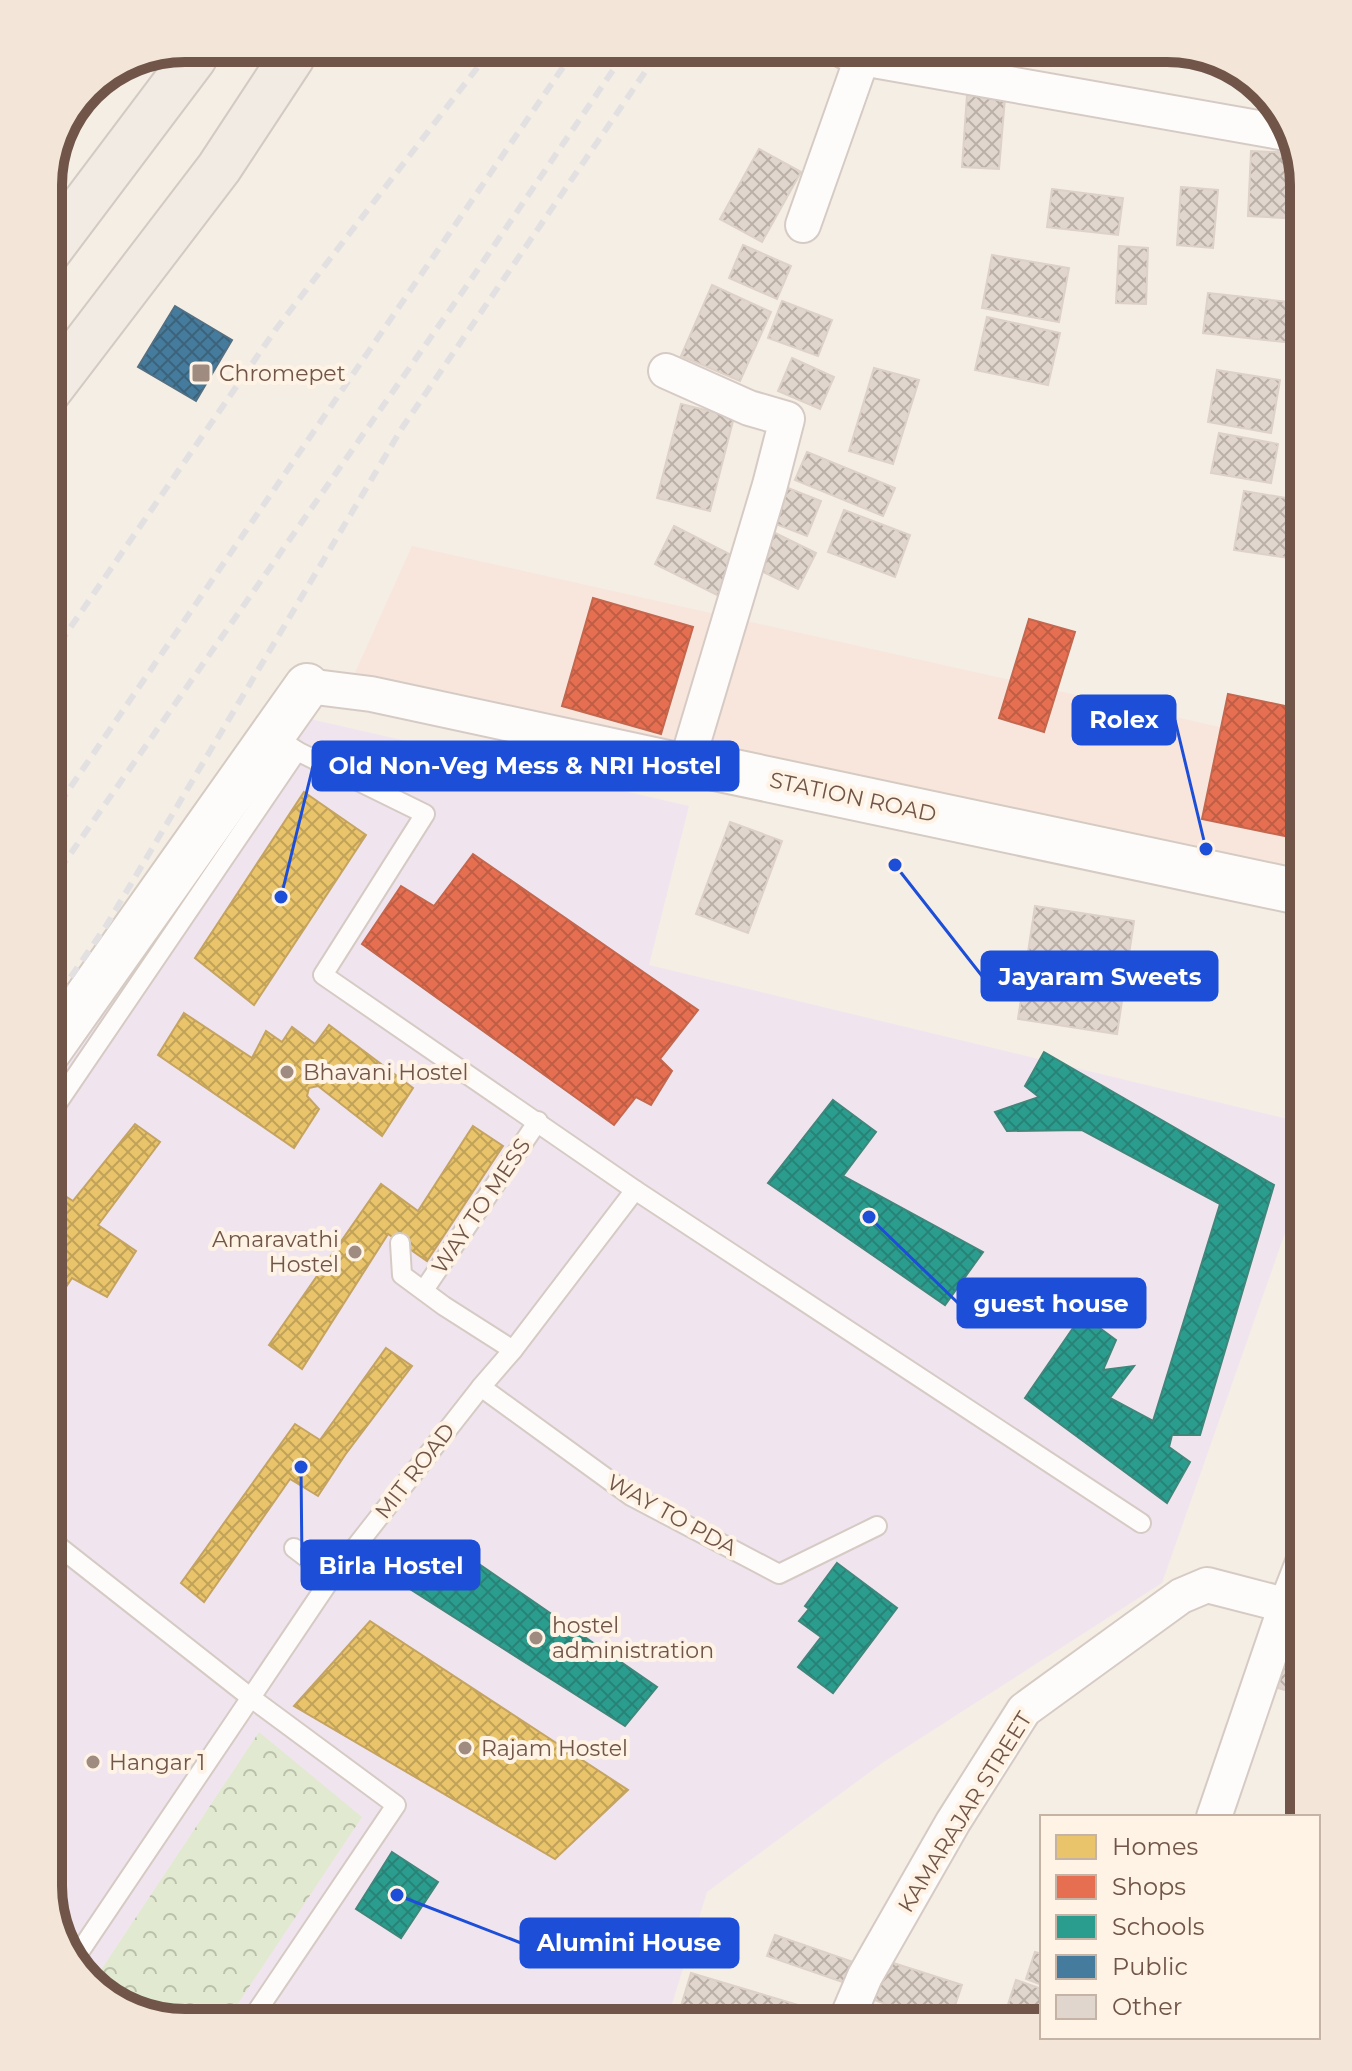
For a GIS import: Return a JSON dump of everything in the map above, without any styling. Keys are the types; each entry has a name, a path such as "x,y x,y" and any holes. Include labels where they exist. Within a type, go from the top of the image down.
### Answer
{"main road":[{"path":"62,233 191,62"},
{"path":"62,374 219,168 289,62"}],"street":[{"path":"803,225 851,62"},
{"path":"897,62 1278,131"},
{"path":"666,371 760,412 787,419 687,762"},
{"path":"62,1034 285,742 307,686"},
{"name":"STATION ROAD","path":"307,686 371,694 1290,890"},
{"name":"KAMARAJAR STREET","path":"851,2009 872,1963 953,1822 1024,1710 1181,1596 1207,1585 1290,1607"},
{"path":"1215,1815 1290,1621"}],"lane":[{"path":"62,1095 285,742 425,814 323,975 635,1190 1141,1523"},
{"name":"WAY TO MESS","path":"424,1290 538,1121"},
{"name":"MIT ROAD","path":"80,1951 332,1577 513,1350 635,1190"},
{"path":"400,1243 402,1275 513,1350"},
{"name":"WAY TO PDA","path":"481,1387 631,1496 779,1574 877,1526"},
{"path":"294,1548 332,1577"},
{"path":"62,1549 250,1697 396,1805 258,2009"}],"shaded area":[{"path":"412,546 1290,743 1290,878 355,673"},
{"path":"306,718 689,806 649,965 1290,1120 1290,1219 1162,1583 885,1761 707,1892 670,2009 177,2009 130,1996 104,1979 78,1948 63,1902 62,1070"}],"green space":[{"path":"259,1732 362,1817 234,2009 161,2007 130,1996 99,1974"}],"building: Homes":[{"path":"304,792 366,835 254,1005 195,958"},
{"name":"Bhavani Hostel","path":"184,1013 252,1058 266,1031 282,1042 292,1027 315,1044 329,1025 413,1088 382,1136 318,1086 309,1088 307,1096 319,1109 294,1148 158,1055"},
{"path":"135,1124 160,1142 98,1225 136,1251 107,1297 72,1278 62,1293 62,1194 73,1201"},
{"name":"Amaravathi Hostel","path":"473,1126 503,1146 427,1261 388,1234 302,1369 269,1345 381,1184 418,1211"},
{"path":"386,1348 412,1366 318,1496 290,1479 204,1602 181,1583 295,1424 320,1440"},
{"name":"Rajam Hostel","path":"370,1621 628,1790 555,1859 294,1706"}],"building: Shops":[{"path":"593,598 693,627 661,734 562,706"},
{"path":"1029,619 1075,632 1044,732 999,718"},
{"path":"1228,694 1290,707 1290,837 1202,819"},
{"path":"473,854 698,1010 660,1059 672,1071 651,1105 636,1097 614,1125 362,944 401,886 434,906"}],"building: Schools":[{"path":"1044,1052 1274,1185 1200,1435 1172,1435 1169,1447 1190,1462 1167,1503 1025,1398 1082,1315 1116,1340 1103,1370 1134,1366 1110,1398 1153,1421 1220,1204 1082,1130 1007,1131 995,1112 1039,1097 1025,1086"},
{"path":"833,1100 876,1132 843,1176 983,1252 945,1305 768,1183"},
{"name":"hostel administration","path":"450,1544 657,1687 625,1726 410,1589"},
{"path":"837,1563 897,1608 833,1693 798,1667 821,1637 799,1621 809,1609 805,1606"},
{"path":"392,1852 438,1882 401,1938 356,1909"}],"building: Public":[{"path":"175,306 232,340 196,401 138,367"}],"building: Other":[{"path":"967,95 1005,98 999,169 962,167"},
{"path":"759,149 801,172 762,242 720,219"},
{"path":"1251,151 1286,153 1290,218 1248,216"},
{"path":"1181,187 1218,190 1213,248 1177,245"},
{"path":"1052,189 1123,198 1118,235 1047,227"},
{"path":"743,245 791,266 777,299 729,278"},
{"path":"1119,246 1148,248 1146,304 1116,303"},
{"path":"992,255 1069,268 1059,322 982,308"},
{"path":"712,285 771,312 740,381 681,356"},
{"path":"1208,293 1290,302 1290,343 1203,333"},
{"path":"782,301 832,320 818,356 768,338"},
{"path":"987,317 1060,333 1048,385 975,370"},
{"path":"792,358 834,377 820,409 778,391"},
{"path":"874,368 919,380 893,464 849,451"},
{"path":"1217,370 1280,380 1271,433 1208,422"},
{"path":"681,404 734,417 710,511 657,498"},
{"path":"1219,433 1278,444 1271,483 1211,473"},
{"path":"807,452 895,488 883,516 795,480"},
{"path":"1290,458 1290,495 1286,495"},
{"path":"788,488 821,501 807,536 773,523"},
{"path":"1244,491 1290,499 1290,558 1234,550"},
{"path":"844,510 910,535 895,577 828,552"},
{"path":"674,526 741,560 721,597 655,564"},
{"path":"771,531 816,553 798,589 753,567"},
{"path":"730,822 782,841 748,933 696,914"},
{"path":"1035,906 1134,921 1117,1034 1018,1019"},
{"path":"1290,1633 1290,1692 1272,1686"},
{"path":"775,1935 862,1965 854,1986 767,1956"},
{"path":"1035,1952 1040,1953 1040,1984 1026,1979"},
{"path":"884,1960 962,1985 954,2009 900,2009 871,1999"},
{"path":"691,1973 808,2008 808,2009 680,2009"},
{"path":"1016,1980 1040,1988 1040,2009 1007,2009"}],"railway":[{"path":"62,640 276,329 482,62"},
{"path":"62,800 567,62"},
{"path":"62,866 470,281 619,62"},
{"path":"62,990 106,926 402,428 652,62"}],"place":[{"name":"Chromepet","path":"201,373"},
{"name":"Rolex","path":"1206,849"},
{"name":"Jayaram Sweets","path":"895,865"},
{"name":"Old Non-Veg Mess & NRI Hostel","path":"281,897"},
{"name":"Bhavani Hostel","path":"287,1072"},
{"name":"guest house","path":"869,1217"},
{"name":"Amaravathi Hostel","path":"355,1252"},
{"name":"Birla Hostel","path":"301,1467"},
{"name":"hostel administration","path":"536,1638"},
{"name":"Rajam Hostel","path":"465,1748"},
{"name":"Hangar 1","path":"93,1762"},
{"name":"Alumini House","path":"397,1895"}]}
